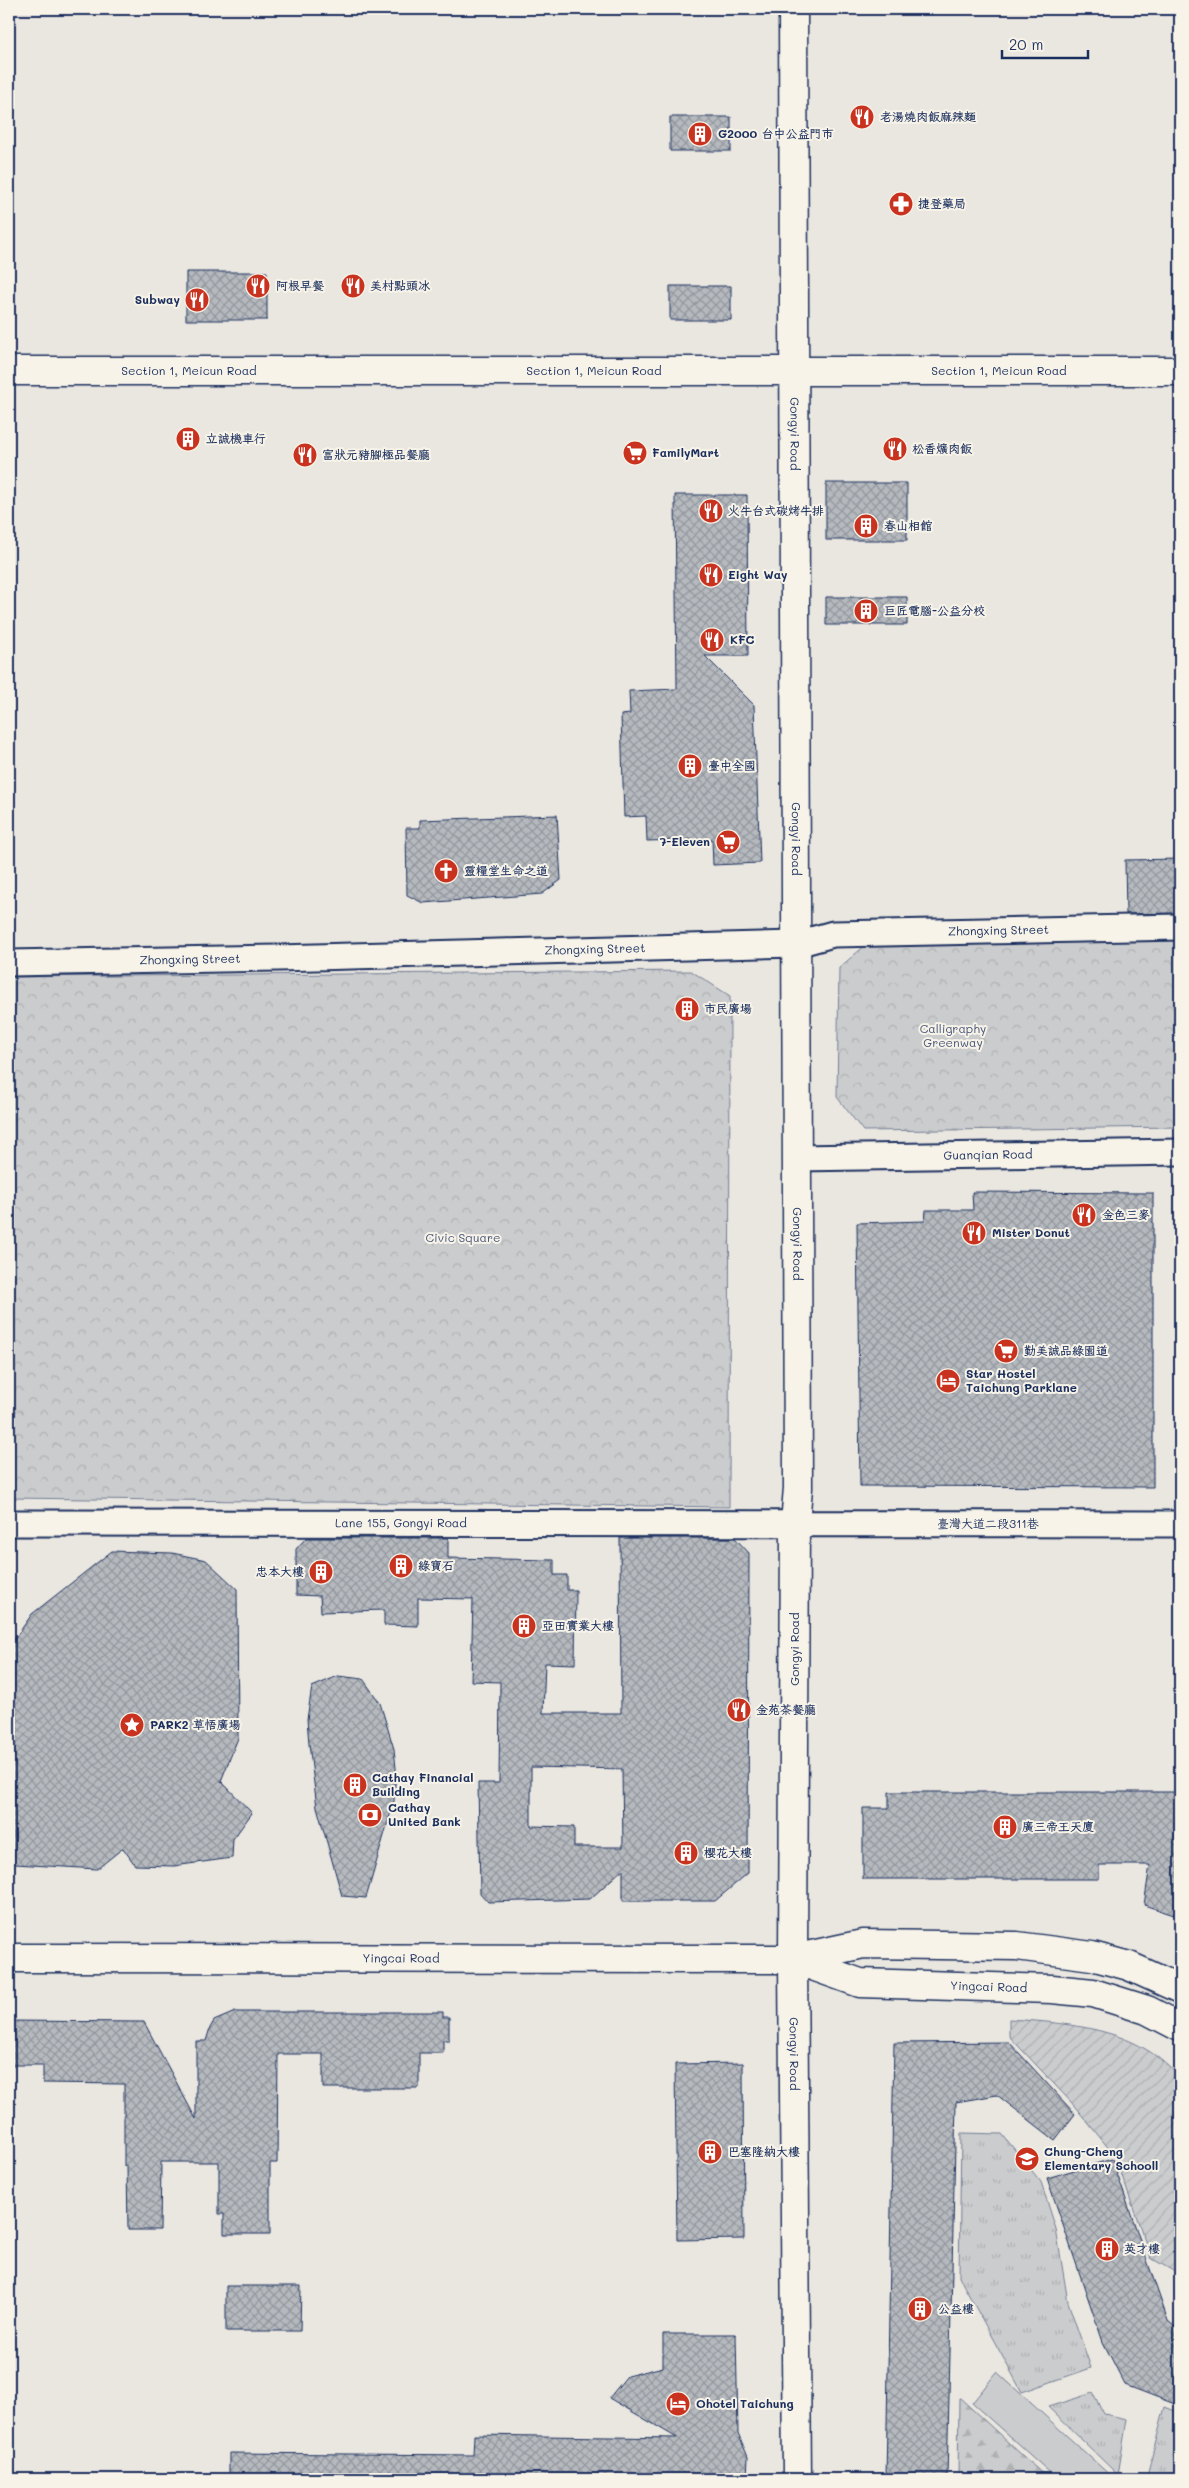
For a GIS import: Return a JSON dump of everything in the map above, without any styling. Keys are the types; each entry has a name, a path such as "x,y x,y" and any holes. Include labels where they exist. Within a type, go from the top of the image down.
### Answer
{"main road":[{"name":"Gongyi Road","path":"793,9 798,1488 795,1523 793,1959 797,2479"},
{"name":"Section 1, Meicun Road","path":"9,371 1180,371"},
{"name":"Yingcai Road","path":"9,1958 793,1959 863,1944 1017,1946 1092,1956 1129,1966 1180,1989"},
{"name":"Yingcai Road","path":"793,1959 860,1983 1052,1989 1093,1993 1147,2010 1180,2027"}],"street":[{"name":"Zhongxing Street","path":"9,963 796,944 833,934 1180,927"},
{"name":"Guanqian Road","path":"797,1158 1180,1152"},
{"name":"Lane 155, Gongyi Road","path":"9,1523 795,1523"},
{"name":"臺灣大道二段311巷","path":"795,1523 1180,1524"}],"green space":[{"name":"Calligraphy Greenway","path":"1180,939 1180,1127 863,1131 837,1097 839,968 868,943"},
{"name":"Civic Square","path":"691,971 730,996 729,1507 9,1498 9,977"},
{"path":"1009,2019 1062,2024 1116,2035 1151,2053 1180,2077 1180,2275 1151,2258 1115,2156 1071,2102 1009,2036"},
{"path":"961,2133 1002,2134 1041,2182 1056,2229 1068,2302 1091,2368 1022,2392 959,2277"},
{"path":"997,2372 1114,2479 1057,2479 972,2403"},
{"path":"1093,2393 1104,2414 1127,2419 1118,2475 1048,2407"},
{"path":"960,2398 1048,2479 958,2479"},
{"path":"1165,2407 1180,2413 1180,2479 1146,2479"}],"building":[{"name":"G2000 台中公益門市","path":"670,117 731,117 731,151 670,151"},
{"path":"186,272 267,272 267,320 186,320"},
{"path":"670,286 731,286 731,320 670,320"},
{"path":"826,483 907,483 907,540 826,540"},
{"name":"臺中全國","path":"675,495 747,495 748,656 705,656 754,705 760,863 713,865 712,839 647,841 646,816 624,817 621,715 630,714 629,691 677,689"},
{"name":"巨匠電腦-公益分校","path":"826,597 907,597 907,625 826,625"},
{"path":"557,815 561,880 542,894 423,903 407,895 406,828 420,828 420,820"},
{"path":"1180,859 1180,913 1126,914 1125,860"},
{"name":"勤美誠品綠園道","path":"972,1192 1153,1193 1153,1487 860,1486 857,1223 925,1221 926,1210 973,1210"},
{"path":"306,1538 448,1538 448,1558 554,1560 554,1575 567,1575 567,1590 576,1590 575,1664 545,1663 543,1713 621,1713 620,1538 735,1538 749,1553 748,1873 715,1901 623,1901 623,1869 590,1899 488,1902 480,1893 478,1783 499,1783 500,1682 471,1681 473,1599 418,1598 418,1626 384,1625 384,1610 321,1612 320,1596 296,1595 296,1549","holes":["531,1767 622,1769 623,1847 574,1847 574,1827 531,1826"]},
{"name":"PARK2 草悟廣場","path":"112,1551 172,1553 206,1560 237,1589 238,1738 221,1781 252,1813 233,1839 232,1858 174,1866 135,1865 123,1848 97,1869 15,1864 9,1855 9,1647 32,1614"},
{"name":"Cathay Financial Building","path":"338,1676 363,1679 380,1703 394,1749 396,1768 394,1801 366,1898 342,1896 317,1807 309,1744 307,1719 312,1687"},
{"name":"廣三帝王天廈","path":"889,1792 1180,1792 1180,1917 1144,1905 1150,1865 1099,1865 1099,1879 863,1879 863,1808 889,1808"},
{"path":"235,2012 443,2012 443,2017 449,2017 449,2040 443,2040 443,2053 419,2053 419,2088 323,2088 323,2054 278,2054 277,2163 270,2163 270,2234 224,2234 224,2214 219,2214 219,2162 161,2162 160,2230 128,2230 127,2166 124,2166 124,2084 43,2083 43,2065 9,2065 9,2021 144,2022 196,2119 196,2041 206,2041 214,2021"},
{"name":"公益樓","path":"1009,2042 1075,2114 1055,2140 997,2095 956,2102 947,2479 886,2479 894,2043"},
{"name":"巴塞隆納大樓","path":"743,2063 744,2239 677,2240 675,2064"},
{"name":"英才樓","path":"1112,2159 1168,2321 1180,2331 1180,2406 1125,2385 1103,2342 1047,2178"},
{"path":"226,2286 301,2286 300,2331 226,2331"},
{"name":"Ohotel Taichung","path":"663,2334 736,2334 738,2433 748,2457 747,2479 229,2479 229,2453 473,2455 474,2435 677,2438 609,2398 627,2376 663,2367"}],"place":[{"name":"老湯燒肉飯麻辣麵","path":"862,117"},
{"name":"G2000 台中公益門市","path":"700,134"},
{"name":"捷登藥局","path":"901,204"},
{"name":"阿根早餐","path":"258,286"},
{"name":"美村點頭冰","path":"353,286"},
{"name":"Subway","path":"197,300"},
{"name":"立誠機車行","path":"188,439"},
{"name":"松香爌肉飯","path":"895,449"},
{"name":"FamilyMart","path":"635,453"},
{"name":"富狀元豬腳極品餐廳","path":"305,455"},
{"name":"火牛台式碳烤牛排","path":"711,511"},
{"name":"春山相館","path":"866,526"},
{"name":"Eight Way","path":"711,575"},
{"name":"巨匠電腦-公益分校","path":"866,611"},
{"name":"KFC","path":"712,640"},
{"name":"臺中全國","path":"690,766"},
{"name":"7-Eleven","path":"728,842"},
{"name":"靈糧堂生命之道","path":"446,871"},
{"name":"市民廣場","path":"687,1009"},
{"name":"金色三麥","path":"1084,1215"},
{"name":"Mister Donut","path":"974,1233"},
{"name":"勤美誠品綠園道","path":"1006,1351"},
{"name":"Star Hostel Taichung Parklane","path":"948,1381"},
{"name":"綠寶石","path":"401,1566"},
{"name":"忠本大樓","path":"321,1572"},
{"name":"亞田實業大樓","path":"524,1626"},
{"name":"金苑茶餐廳","path":"739,1710"},
{"name":"PARK2 草悟廣場","path":"132,1725"},
{"name":"Cathay Financial Building","path":"355,1785"},
{"name":"Cathay United Bank","path":"370,1815"},
{"name":"廣三帝王天廈","path":"1005,1827"},
{"name":"櫻花大樓","path":"686,1853"},
{"name":"巴塞隆納大樓","path":"710,2152"},
{"name":"Chung-Cheng Elementary Schooll","path":"1027,2159"},
{"name":"英才樓","path":"1107,2249"},
{"name":"公益樓","path":"920,2309"},
{"name":"Ohotel Taichung","path":"678,2404"}]}
